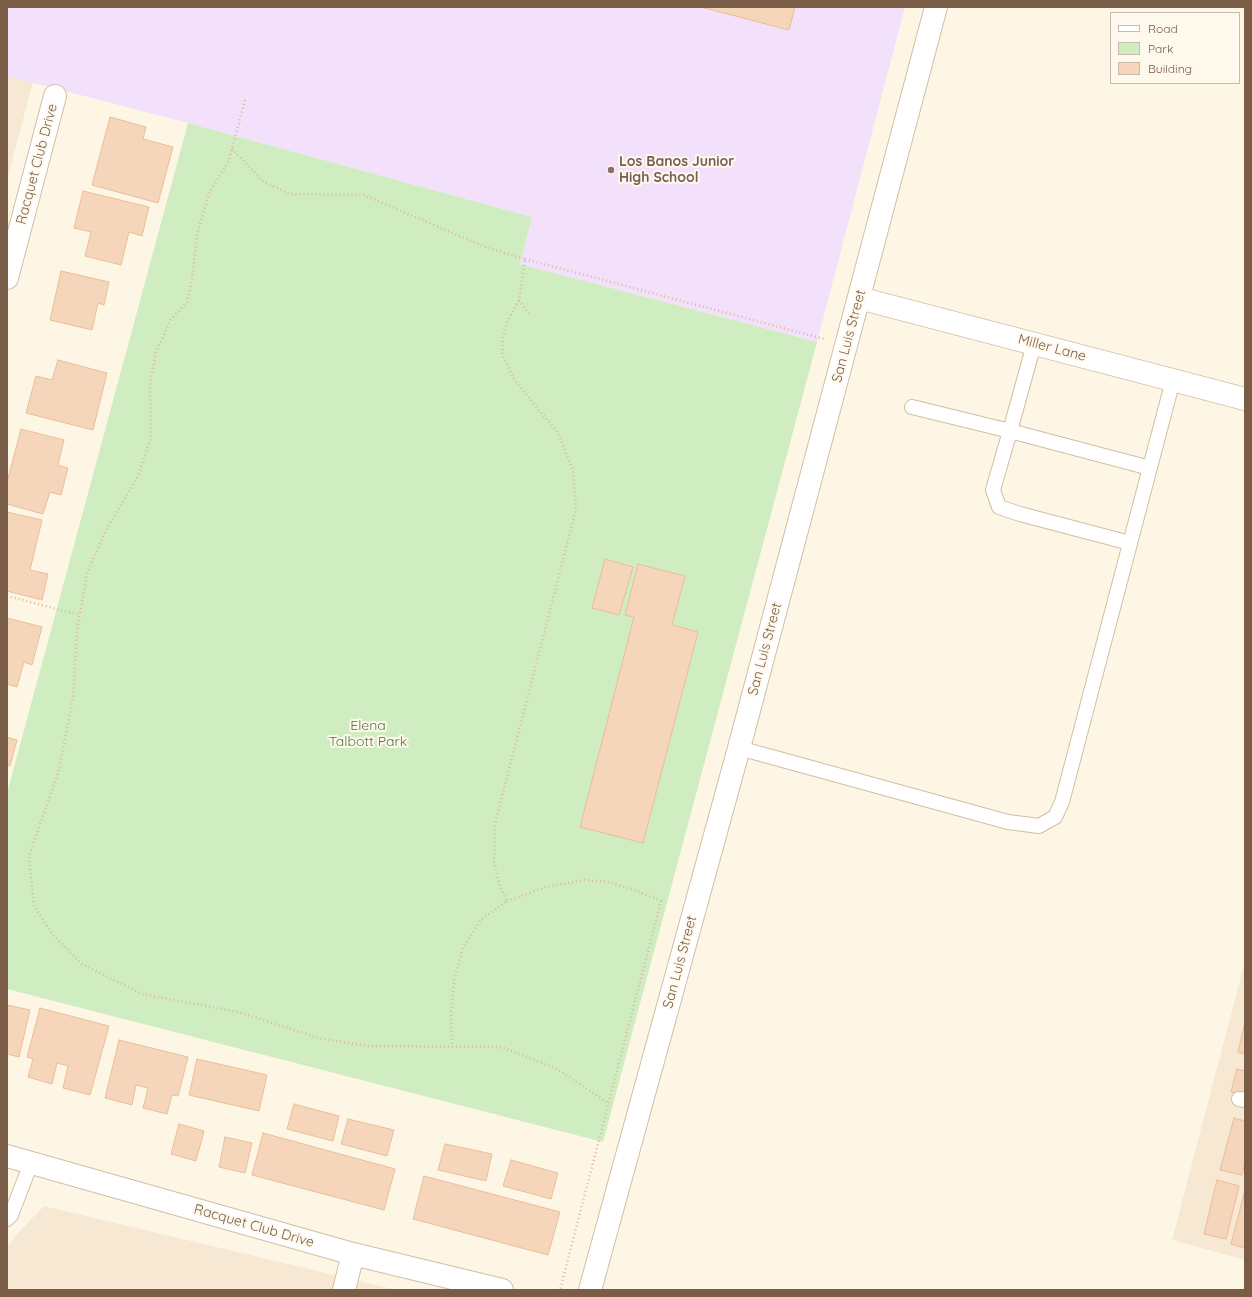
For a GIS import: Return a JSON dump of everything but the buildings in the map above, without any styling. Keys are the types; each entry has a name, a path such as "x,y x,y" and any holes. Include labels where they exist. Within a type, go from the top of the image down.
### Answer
{"street":[{"name":"San Luis Street","path":"590,1290 739,748 936,7"},
{"name":"Racquet Club Drive","path":"7,278 55,96"},
{"name":"Miller Lane","path":"859,298 1245,399"},
{"name":"Racquet Club Drive","path":"7,1156 353,1254 502,1290"},
{"path":"344,1290 353,1254"}],"lane":[{"path":"1034,344 994,490 998,507 1130,543"},
{"path":"739,748 1008,822 1039,826 1054,817 1062,802 1173,380"},
{"path":"912,407 1150,468"},
{"path":"7,1219 11,1215 31,1163"}],"path":[{"path":"244,100 228,161 209,193 197,234 192,280 187,302 171,319 156,352 150,383 151,437 138,476 105,532 87,574 77,630 73,697 59,770 28,856 34,906 53,935 82,964 142,994 238,1012 322,1040 370,1046 501,1047 557,1070 608,1103"},
{"path":"232,148 264,182 290,194 364,196 485,247 846,345"},
{"path":"507,901 500,887 494,862 495,824 576,509 573,470 558,433 515,381 502,354 503,337 508,320 519,300 525,259"},
{"path":"519,300 529,314"},
{"path":"7,596 80,615"},
{"path":"452,1047 451,1012 454,982 463,947 481,920 507,901 546,887 584,880 609,882 661,901 560,1290"}],"shaded area":[{"name":"Los Banos Junior High School","path":"7,7 905,7 817,342 520,264 532,217 188,123 7,76"},
{"path":"7,76 33,82 7,180"},
{"path":"1245,961 1245,1260 1172,1240"},
{"path":"44,1206 397,1290 7,1290 7,1247 17,1234"}],"green space":[{"name":"Elena Talbott Park","path":"188,123 532,217 520,264 817,342 603,1142 7,989 7,793"}],"place":[{"name":"Los Banos Junior High School","path":"611,170"}]}
